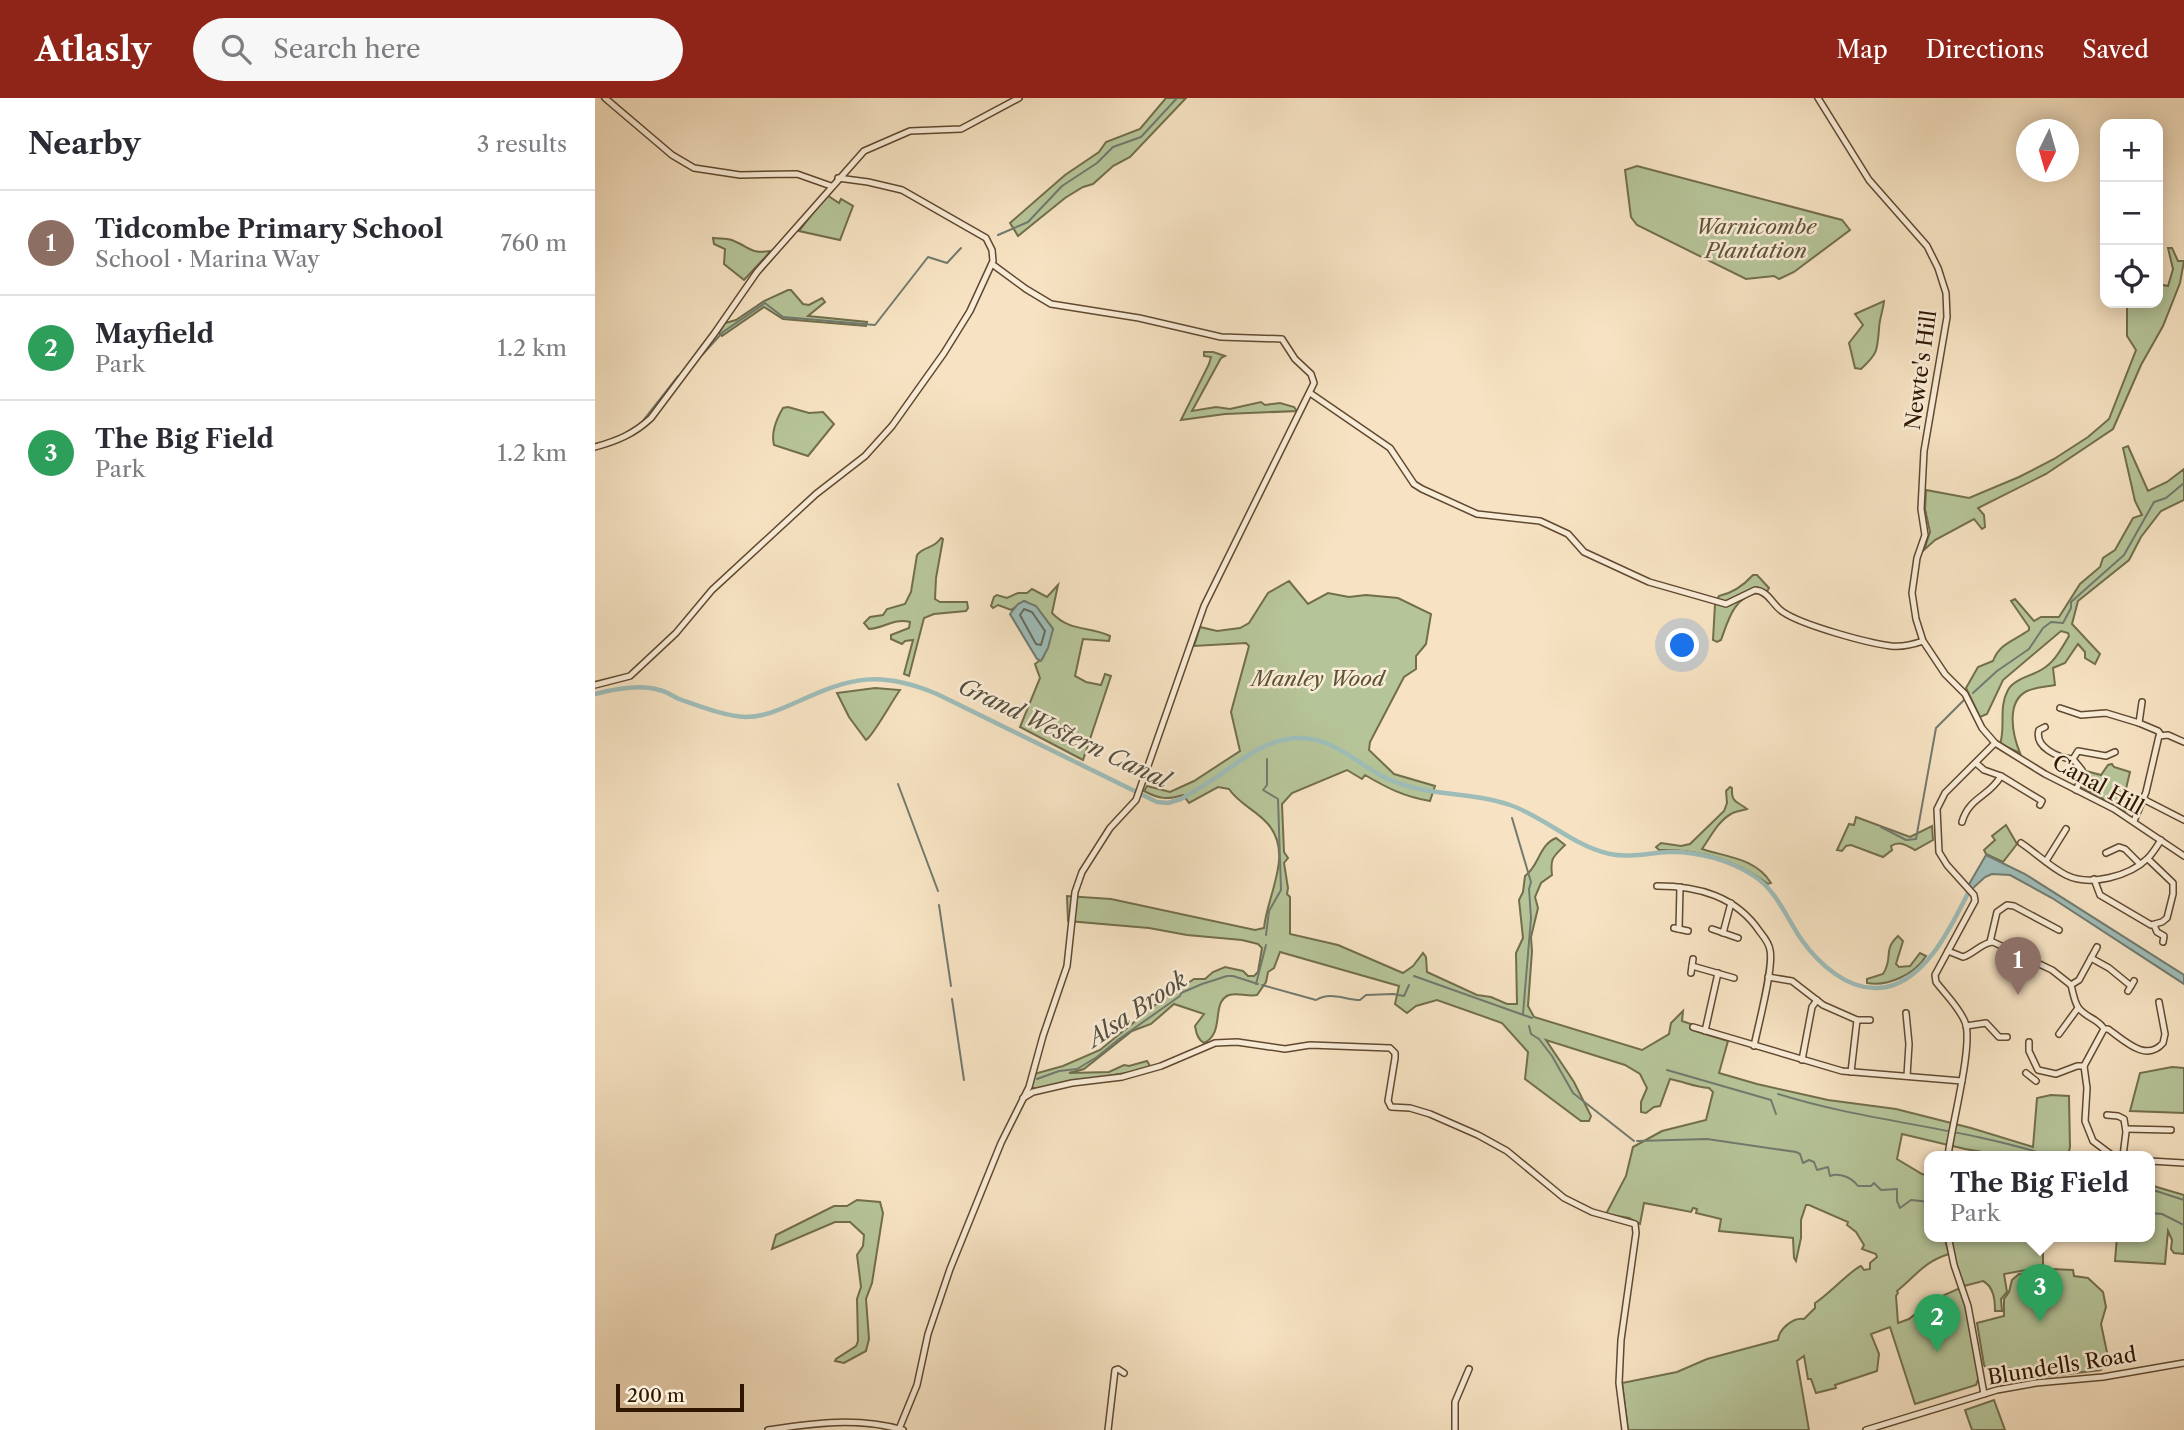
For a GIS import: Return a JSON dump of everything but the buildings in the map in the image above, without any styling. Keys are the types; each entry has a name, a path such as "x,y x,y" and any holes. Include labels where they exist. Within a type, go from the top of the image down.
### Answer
{"street":[{"path":"605,98 672,155 694,168 740,175 797,174 831,186"},
{"path":"595,447 625,437 640,429 651,418 757,272 864,151 910,131 961,129 1019,98"},
{"name":"Newte's Hill","path":"1818,98 1869,180 1927,246 1946,293 1947,317 1924,450 1921,509 1925,535 1917,558 1912,593 1923,641 1945,674 1965,694 1982,728 1995,743"},
{"path":"595,685 630,676 675,633 712,590 816,494 865,456 892,426 944,354 970,311 992,264 992,250 986,238 902,190 838,178"},
{"path":"768,1430 837,1421 901,1429 917,1385 928,1334 950,1269 1001,1143 1023,1098 1031,1090 1043,1036 1067,966 1074,899 1082,872 1095,849 1136,800 1142,788 1150,757 1204,606 1292,424 1310,393 1314,378 1295,359 1282,339 1221,337 1139,318 1051,304 992,264"},
{"path":"1310,393 1387,445 1414,484 1470,512 1488,517 1540,521 1568,534 1584,552 1649,582 1686,594 1726,604 1759,590 1767,594 1780,611 1818,626 1892,646 1923,641"},
{"path":"2140,723 2142,702"},
{"path":"2075,714 2077,706"},
{"path":"2060,708 2081,715 2101,712 2140,723 2184,742"},
{"path":"2033,725 2042,729 2038,740 2042,746 2067,759 2073,759"},
{"path":"2134,821 2161,734"},
{"path":"1949,1151 1962,1081 1966,1026 1959,1011 1935,978 1935,972 1974,905 1975,898 1939,852 1937,815 1941,797 1995,743"},
{"name":"Canal Hill","path":"1995,743 2134,821 2184,856"},
{"path":"2073,759 2078,751 2106,756 2115,752"},
{"path":"2106,756 2110,764"},
{"path":"2073,759 2083,772 2076,790"},
{"path":"1976,763 2042,801 2040,805"},
{"path":"1956,818 1963,820 1967,807 1994,786 2001,776"},
{"path":"2143,799 2184,820"},
{"path":"2046,860 2058,836 2066,829"},
{"path":"2026,844 2065,874 2094,879 2118,875 2140,864 2148,859 2161,840"},
{"path":"2106,853 2119,844 2140,864"},
{"path":"2094,879 2100,895 2143,922 2154,925 2167,918 2174,889 2169,877 2148,859"},
{"path":"1657,886 1706,891 1731,903 1751,920 1768,944 1771,954 1768,977 1754,1046"},
{"path":"1679,887 1676,929 1688,931"},
{"path":"1723,933 1731,903"},
{"path":"1948,951 1963,957 1990,942 1997,912 2007,905 2014,906 2056,930"},
{"path":"2154,925 2157,932 2164,936"},
{"path":"1712,929 1738,938"},
{"path":"1990,942 2038,960 2067,980 2078,1007 2104,1029 2143,1051 2155,1050 2165,1044 2158,1005"},
{"path":"2071,985 2078,980 2097,947"},
{"path":"2091,958 2109,968 2131,986"},
{"path":"1691,973 1693,962 1734,978"},
{"path":"1705,1031 1718,973"},
{"path":"1768,977 1792,981 1817,1000 1854,1018 1870,1020"},
{"path":"1802,1060 1812,1007 1817,1000"},
{"path":"2059,1029 2078,1007"},
{"path":"1906,1013 1909,1044 1907,1076"},
{"path":"1851,1072 1854,1018"},
{"path":"1966,1026 1986,1023 1999,1037 2007,1037"},
{"path":"1693,1027 1851,1072 1962,1081"},
{"path":"2104,1029 2084,1066 2087,1128 2094,1141 2107,1151"},
{"path":"1997,1046 1999,1037"},
{"path":"1031,1090 1122,1077 1161,1066 1215,1043 1237,1042 1285,1049 1310,1045 1390,1048 1395,1053 1388,1101 1391,1107 1410,1108 1430,1114 1478,1135 1507,1151 1564,1198 1592,1212 1629,1220 1636,1226 1620,1362 1619,1383 1625,1430"},
{"path":"2029,1042 2029,1051 2038,1070"},
{"path":"2021,1051 2029,1051"},
{"path":"2038,1070 2056,1074 2084,1066"},
{"path":"2031,1077 2038,1070"},
{"path":"2107,1115 2123,1118 2126,1129 2124,1151"},
{"path":"2126,1129 2171,1130"},
{"path":"2155,1161 2184,1163"},
{"path":"1949,1242 1968,1306 1984,1394"},
{"name":"Blundells Road","path":"1866,1430 1984,1394 2024,1385 2083,1380 2184,1363"},
{"path":"1455,1430 1456,1396 1469,1369"},
{"path":"1108,1430 1115,1370 1124,1373"}],"green space":[{"path":"1166,98 1186,98 1130,157 1113,166 1093,184 1065,198 1018,236 1010,223 1065,175 1099,152 1106,142 1140,129"},
{"name":"Warnicombe Plantation","path":"1637,166 1842,220 1850,230 1794,272 1779,279 1774,276 1746,279 1637,225 1631,217 1625,170"},
{"path":"827,195 839,203 841,199 853,206 840,240 799,231"},
{"path":"713,238 732,240 755,251 771,251 744,280 724,264 725,249 714,244"},
{"path":"2168,248 2172,248 2178,261 2184,261 2180,283 2163,326 2141,365 2113,429 2046,474 1978,508 1984,515 1985,527 1982,529 1974,519 1935,540 1924,550 1930,532 1925,509 1926,490 1969,498 2054,459 2088,437 2109,419 2136,350 2127,336 2127,308 2163,308 2163,285 2168,286 2173,269"},
{"path":"788,290 803,304 809,305 822,298 825,302 808,316 867,322 866,326 783,319 764,307 722,336 719,333 725,323 736,320 764,301"},
{"path":"1884,301 1876,351 1861,369 1855,368 1849,343 1863,325 1855,314"},
{"path":"1204,352 1225,356 1221,358 1192,411 1216,407 1230,409 1261,402 1265,405 1280,403 1294,407 1297,411 1225,414 1181,420 1209,364 1211,357 1204,356"},
{"path":"783,408 809,413 823,412 834,424 808,456 774,445 773,436 777,421"},
{"path":"2128,446 2148,491 2167,482 2184,469 2184,500 2161,511 2141,537 2129,560 2078,601 2072,624 2100,654 2095,664 2085,658 2085,652 2078,644 2065,663 2053,668 2055,685 2030,690 2020,696 2013,711 2013,720 2020,753 2000,744 2005,697 2014,683 2050,663 2069,636 2068,633 2061,631 2003,680 1987,714 1980,717 1966,688 1978,667 1993,661 2004,646 2029,630 2011,601 2015,599 2034,621 2041,617 2059,617 2080,584 2100,567 2103,558 2115,550 2133,518 2142,515 2135,501 2123,448"},
{"path":"941,538 935,599 940,602 967,602 968,608 966,611 934,614 924,618 909,676 904,674 913,640 902,644 891,639 891,635 909,628 910,622 899,621 869,629 864,623 870,617 883,615 887,609 905,604 911,592 917,555"},
{"path":"1753,575 1757,575 1769,588 1764,597 1758,593 1743,599 1733,610 1721,640 1713,640 1715,604 1719,596 1729,593"},
{"name":"Manley Wood","path":"1289,581 1308,604 1328,593 1349,597 1366,595 1398,598 1431,614 1426,644 1416,656 1416,669 1404,677 1370,742 1369,750 1394,774 1435,786 1430,801 1396,791 1365,775 1362,779 1347,770 1292,793 1282,804 1284,852 1288,858 1284,863 1287,894 1290,897 1290,934 1338,945 1403,973 1413,966 1423,953 1426,957 1427,972 1477,995 1491,997 1507,1004 1517,1004 1516,953 1523,938 1519,900 1525,876 1546,845 1556,838 1565,845 1553,858 1552,875 1541,883 1535,897 1538,908 1531,937 1528,1006 1534,1017 1642,1050 1669,1034 1671,1023 1683,1011 1682,1021 1694,1025 1692,1030 1728,1041 1719,1073 1828,1100 1896,1109 2033,1147 2037,1098 2051,1095 2069,1096 2069,1151 1977,1151 1902,1134 1897,1159 1924,1174 1924,1242 1946,1242 1949,1254 1926,1265 1897,1291 1898,1323 1909,1319 1933,1300 1960,1288 1980,1374 1976,1385 1915,1404 1890,1327 1871,1334 1879,1354 1877,1371 1835,1385 1836,1388 1816,1393 1811,1379 1808,1379 1804,1356 1797,1361 1809,1430 1628,1430 1622,1383 1677,1372 1707,1359 1778,1340 1787,1325 1804,1319 1815,1308 1815,1303 1852,1272 1861,1266 1864,1270 1870,1269 1870,1263 1877,1257 1876,1254 1862,1249 1864,1245 1856,1232 1847,1225 1848,1222 1809,1205 1806,1205 1801,1220 1801,1238 1796,1261 1793,1238 1719,1231 1721,1219 1696,1213 1697,1209 1693,1208 1691,1212 1644,1203 1640,1224 1629,1218 1606,1214 1626,1176 1633,1147 1662,1131 1706,1120 1713,1092 1709,1088 1670,1079 1660,1106 1646,1113 1641,1112 1641,1102 1647,1088 1640,1074 1625,1065 1546,1040 1574,1082 1591,1116 1589,1121 1581,1121 1525,1079 1528,1052 1502,1023 1437,1000 1416,1006 1407,1013 1395,1004 1399,986 1280,952 1274,968 1268,972 1266,982 1257,995 1232,994 1223,999 1215,1032 1204,1043 1200,1040 1195,1026 1204,1014 1174,1004 1151,1024 1132,1031 1084,1069 1069,1073 1109,1072 1124,1065 1147,1061 1150,1066 1148,1069 1036,1089 1031,1087 1034,1074 1063,1066 1100,1050 1155,1005 1194,979 1205,979 1225,967 1243,971 1248,976 1254,976 1258,972 1262,948 1258,944 1149,928 1068,921 1067,896 1111,899 1255,930 1264,928 1279,861 1279,848 1268,824 1229,789 1218,787 1189,803 1183,795 1163,798 1144,791 1147,786 1170,792 1194,781 1240,751 1231,712 1249,646 1246,643 1194,646 1200,627 1217,631 1240,628 1249,623 1268,593"},
{"path":"1058,585 1052,613 1073,626 1110,636 1109,641 1083,639 1075,676 1101,685 1105,674 1111,676 1083,760 1020,727 1040,678 1035,664 1043,658 1053,629 1038,609 1024,601 1011,610 998,605 993,608 991,606 997,595 1007,598 1032,589 1047,597"},
{"path":"875,688 900,690 866,740 849,717 837,693"},
{"path":"2112,764 2130,772 2124,797 2137,805 2135,812 2125,811 2081,787 2086,771 2101,775 2108,765"},
{"path":"1730,787 1734,799 1747,809 1726,817 1702,849 1749,863 1771,883 1768,884 1743,868 1716,857 1688,851 1659,850 1656,847 1661,843 1681,846 1690,844 1724,811 1727,803 1726,791"},
{"path":"1856,817 1910,837 1932,826 1933,840 1915,850 1903,844 1894,844 1891,846 1892,850 1883,857 1851,845 1842,851 1837,850 1849,824 1854,825"},
{"path":"2006,825 2017,844 2003,862 1986,854 1984,850 1995,840 1992,836"},
{"path":"1898,936 1903,941 1896,964 1899,967 1910,966 1920,953 1926,956 1908,974 1900,978 1884,983 1867,983 1867,979 1883,974 1888,963 1890,946"},
{"path":"2172,1067 2184,1068 2184,1113 2130,1111 2140,1073"},
{"path":"2155,1186 2184,1195 2184,1254 2174,1253 2171,1249 2172,1240 2168,1231 2165,1264 2115,1261 2117,1242 2155,1242"},
{"path":"857,1200 880,1202 883,1213 872,1283 866,1299 869,1339 866,1351 844,1363 835,1361 856,1346 858,1341 857,1299 861,1287 857,1255 863,1246 864,1235 850,1222 835,1222 772,1249 776,1235 834,1206 847,1206"},
{"path":"1952,1242 2043,1242 2043,1267 2004,1274 2007,1292 2001,1299 2002,1311 1995,1311 1993,1294 1983,1281 1964,1286"},
{"path":"2052,1269 2073,1270 2074,1276 2088,1278 2103,1292 2106,1307 2101,1324 2108,1357 2101,1370 2051,1376 2017,1368 1988,1370 1984,1365 1977,1323 2004,1316 2004,1299 2012,1280 2019,1274"},
{"path":"1994,1400 2005,1430 1972,1430 1965,1410"}],"water":[{"path":"1024,601 1036,606 1053,629 1041,661 1037,659 1010,614"},
{"path":"1986,855 2025,874 2184,975 2184,984 2052,898 2010,875 1992,874 1972,889 1968,886"}],"waterway":[{"path":"998,235 1028,222 1062,186 1097,163 1113,147 1141,137 1177,98"},
{"path":"702,355 723,332 765,303 783,317 875,325 928,257 947,263 961,248"},
{"path":"642,422 678,376"},
{"path":"1973,693 1997,671 2029,649 2043,628 2051,622 2063,623 2071,608 2071,602 2124,555 2154,502 2166,498 2184,483"},
{"name":"Grand Western Canal","path":"595,694 627,688 652,688 712,710 746,717 773,712 850,682 882,679 899,682 937,694 1157,802 1168,803 1181,799 1267,745 1290,739 1314,739 1344,752 1398,783 1510,805 1584,845 1610,854 1624,856 1690,853 1735,865 1769,889 1801,939 1825,966 1844,980 1866,987 1895,985 1923,965 1946,934 1971,887"},
{"path":"1881,827 1906,840 1916,839 1936,728 1964,700"},
{"path":"1266,935 1269,911 1281,890 1278,799 1263,790 1267,785 1267,759"},
{"path":"898,784 938,891"},
{"path":"1512,818 1531,882 1531,918 1523,1014"},
{"path":"939,905 951,986"},
{"path":"1256,984 1266,945"},
{"name":"Alsa Brook","path":"1037,1079 1059,1071 1077,1069 1097,1057 1181,993 1227,976 1258,984"},
{"name":"Alsa Brook","path":"1414,976 1532,1018"},
{"name":"Alsa Brook","path":"1262,985 1316,1000 1327,996 1360,1000 1366,995 1404,996 1409,985"},
{"path":"952,999 964,1080"},
{"name":"Alsa Brook","path":"1529,1026 1531,1034 1539,1039 1552,1056 1573,1093 1634,1141"},
{"path":"1667,1070 1771,1100 1776,1114"},
{"path":"1778,1094 1812,1104 1982,1138 2033,1151"},
{"name":"Alsa Brook","path":"1637,1141 1707,1139 1796,1152 1800,1154 1803,1163 1809,1160 1814,1162 1817,1170 1828,1167 1830,1176 1845,1176 1858,1186 1871,1186 1874,1183 1881,1190 1897,1189 1900,1208 1911,1200 1924,1201"},
{"path":"2155,1191 2184,1200"},
{"name":"Alsa Brook","path":"2155,1213 2184,1225"}],"place":[{"name":"Tidcombe Primary School","path":"2018,995"},
{"name":"The Big Field","path":"2040,1322"},
{"name":"Mayfield","path":"1937,1352"}]}
